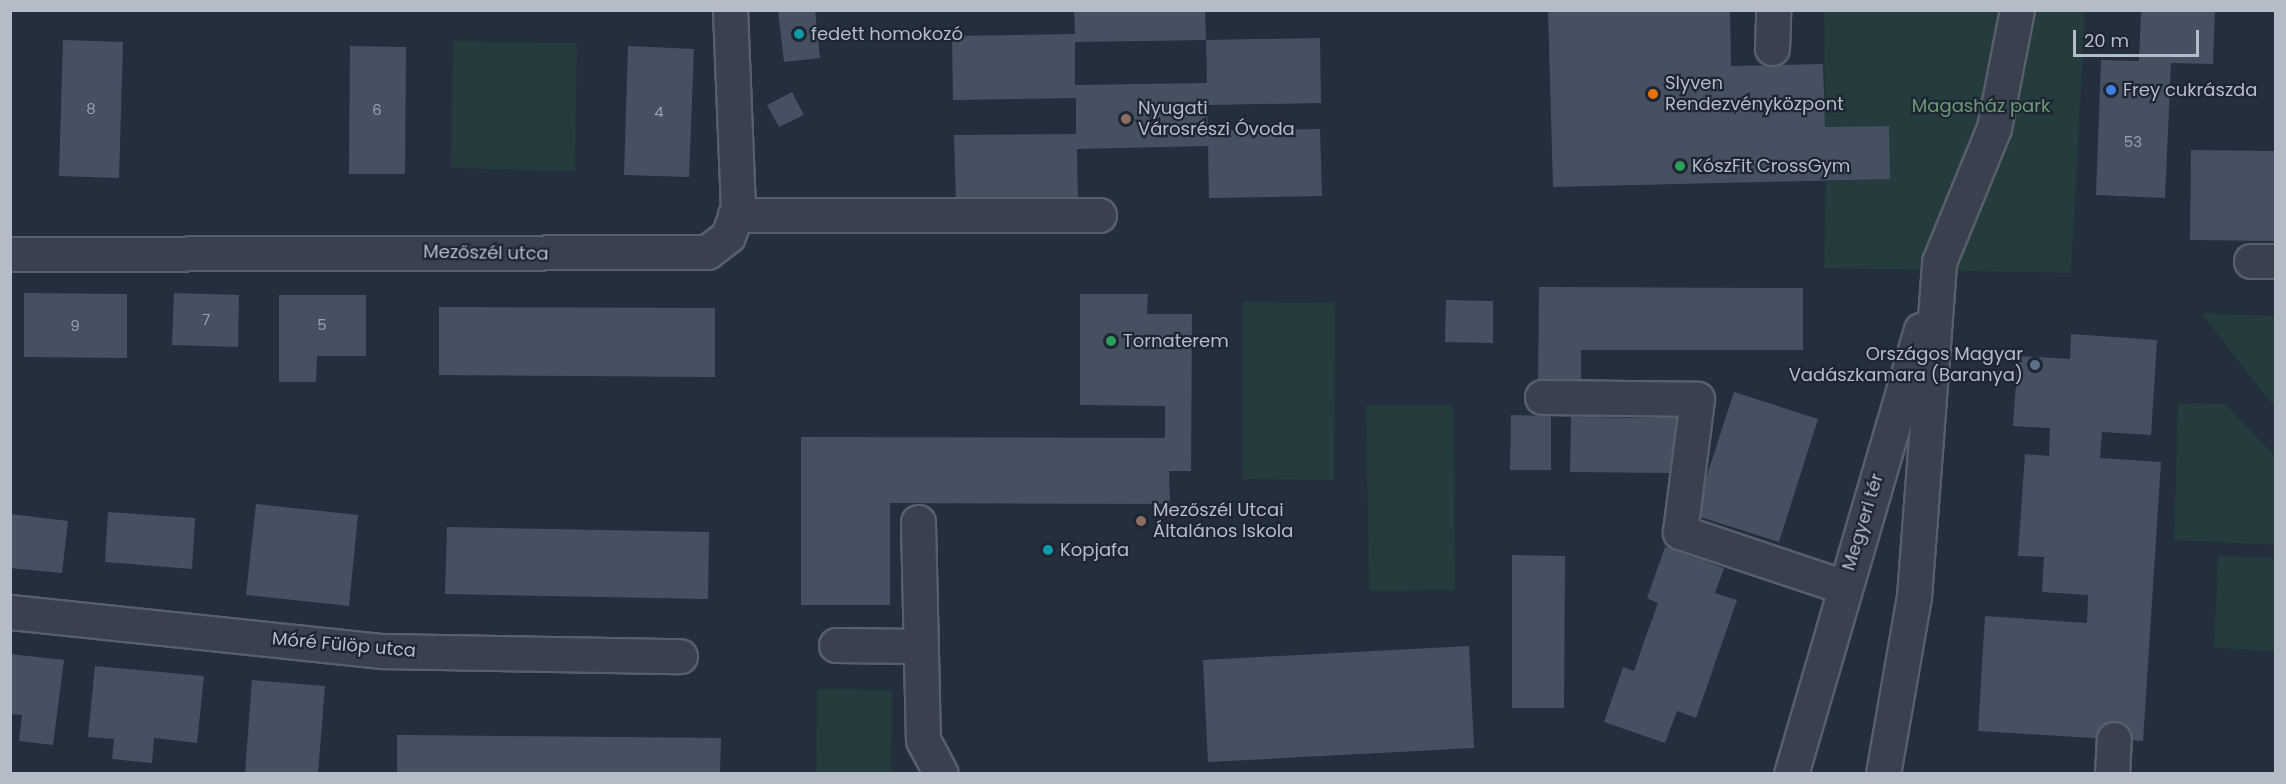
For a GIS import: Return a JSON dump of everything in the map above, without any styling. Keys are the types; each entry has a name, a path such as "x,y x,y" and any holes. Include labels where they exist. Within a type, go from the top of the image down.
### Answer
{"street":[{"name":"Mezőszél utca","path":"10,254 707,252 728,236 735,215 730,10"},
{"path":"1772,48 1773,10"},
{"path":"1882,774 1914,597 1939,266 1994,128 2017,10"},
{"path":"735,215 1099,215"},
{"name":"Megyeri tér","path":"1791,774 1939,266"},
{"path":"1542,397 1698,399 1680,532 1844,587"},
{"path":"918,522 919,646 923,740 940,774"},
{"name":"Móré Fülöp utca","path":"10,612 383,651 680,656"},
{"path":"836,645 919,646"},
{"path":"2112,774 2114,739"}],"green space":[{"name":"Magasház park","path":"1824,11 2085,11 2071,273 1824,268 1826,181 1890,179 1889,126 1825,127"},
{"path":"453,41 577,43 575,171 451,168"},
{"path":"1243,302 1335,303 1334,480 1243,479"},
{"path":"2201,313 2275,316 2275,408"},
{"path":"2178,403 2225,404 2275,456 2275,545 2174,540"},
{"path":"1366,405 1453,405 1455,590 1369,591"},
{"path":"2218,556 2275,558 2275,651 2214,648"},
{"path":"817,689 892,690 891,773 816,773"}],"building":[{"name":"fedett homokozó","path":"778,10 815,10 820,58 784,62"},
{"path":"1074,10 1205,10 1206,40 1320,38 1321,103 1207,105 1208,131 1320,129 1322,196 1209,198 1208,146 1077,149 1078,202 956,204 954,135 1076,134 1076,98 953,100 952,36 1075,34","holes":["1206,40 1207,83 1075,85 1075,42"]},
{"path":"1548,10 1730,10 1731,66 1823,64 1825,127 1889,126 1890,179 1553,187"},
{"path":"2141,10 2215,10 2213,64 2171,63 2165,198 2096,195 2101,60 2139,61"},
{"path":"63,40 123,42 119,178 59,176"},
{"path":"350,46 406,47 405,174 349,174"},
{"path":"628,46 694,49 689,177 624,175"},
{"path":"792,92 804,115 779,127 767,105"},
{"path":"2191,150 2276,151 2276,241 2190,240"},
{"path":"1539,287 1803,288 1803,350 1581,350 1581,388 1538,388"},
{"path":"24,293 127,294 127,358 24,357"},
{"path":"174,293 239,295 238,347 172,345"},
{"path":"1080,294 1148,294 1147,314 1192,314 1191,471 1169,471 1170,504 890,503 890,605 801,605 801,437 1165,438 1165,406 1080,405"},
{"path":"279,295 366,295 366,356 317,356 316,382 279,382"},
{"path":"1446,300 1493,301 1493,343 1445,342"},
{"path":"439,307 715,308 715,377 439,375"},
{"path":"2071,334 2157,340 2151,435 2102,432 2100,458 2161,462 2143,741 1978,731 1985,616 2087,623 2088,595 2042,592 2044,557 2018,556 2025,454 2049,456 2050,428 2013,426 2018,356 2070,359"},
{"path":"1734,392 1818,419 1779,542 1694,515"},
{"path":"1511,415 1551,416 1551,470 1510,470"},
{"path":"1571,417 1678,418 1678,473 1570,472"},
{"path":"256,504 358,515 349,606 246,595"},
{"path":"108,512 195,518 192,569 105,562"},
{"path":"10,514 68,521 62,573 10,568"},
{"path":"447,527 709,532 708,599 445,594"},
{"path":"1665,547 1724,568 1715,593 1737,600 1696,718 1677,711 1665,743 1604,722 1623,667 1634,671 1658,603 1647,598"},
{"path":"1512,555 1565,556 1564,708 1512,708"},
{"path":"1469,646 1474,748 1208,762 1203,660"},
{"path":"10,654 64,660 53,745 19,741 22,715 10,714"},
{"path":"95,666 204,676 197,743 154,738 152,763 112,759 114,739 88,737"},
{"path":"252,680 325,686 318,774 245,774"},
{"path":"397,735 721,738 720,774 397,774"}],"place":[{"name":"fedett homokozó","path":"799,34"},
{"name":"Frey cukrászda","path":"2111,90"},
{"name":"Slyven Rendezvényközpont","path":"1653,94"},
{"name":"Nyugati Városrészi Óvoda","path":"1126,119"},
{"name":"KószFit CrossGym","path":"1680,166"},
{"name":"Tornaterem","path":"1111,341"},
{"name":"Országos Magyar Vadászkamara (Baranya)","path":"2035,365"},
{"name":"Mezőszél Utcai Általános Iskola","path":"1141,521"},
{"name":"Kopjafa","path":"1048,550"}]}
